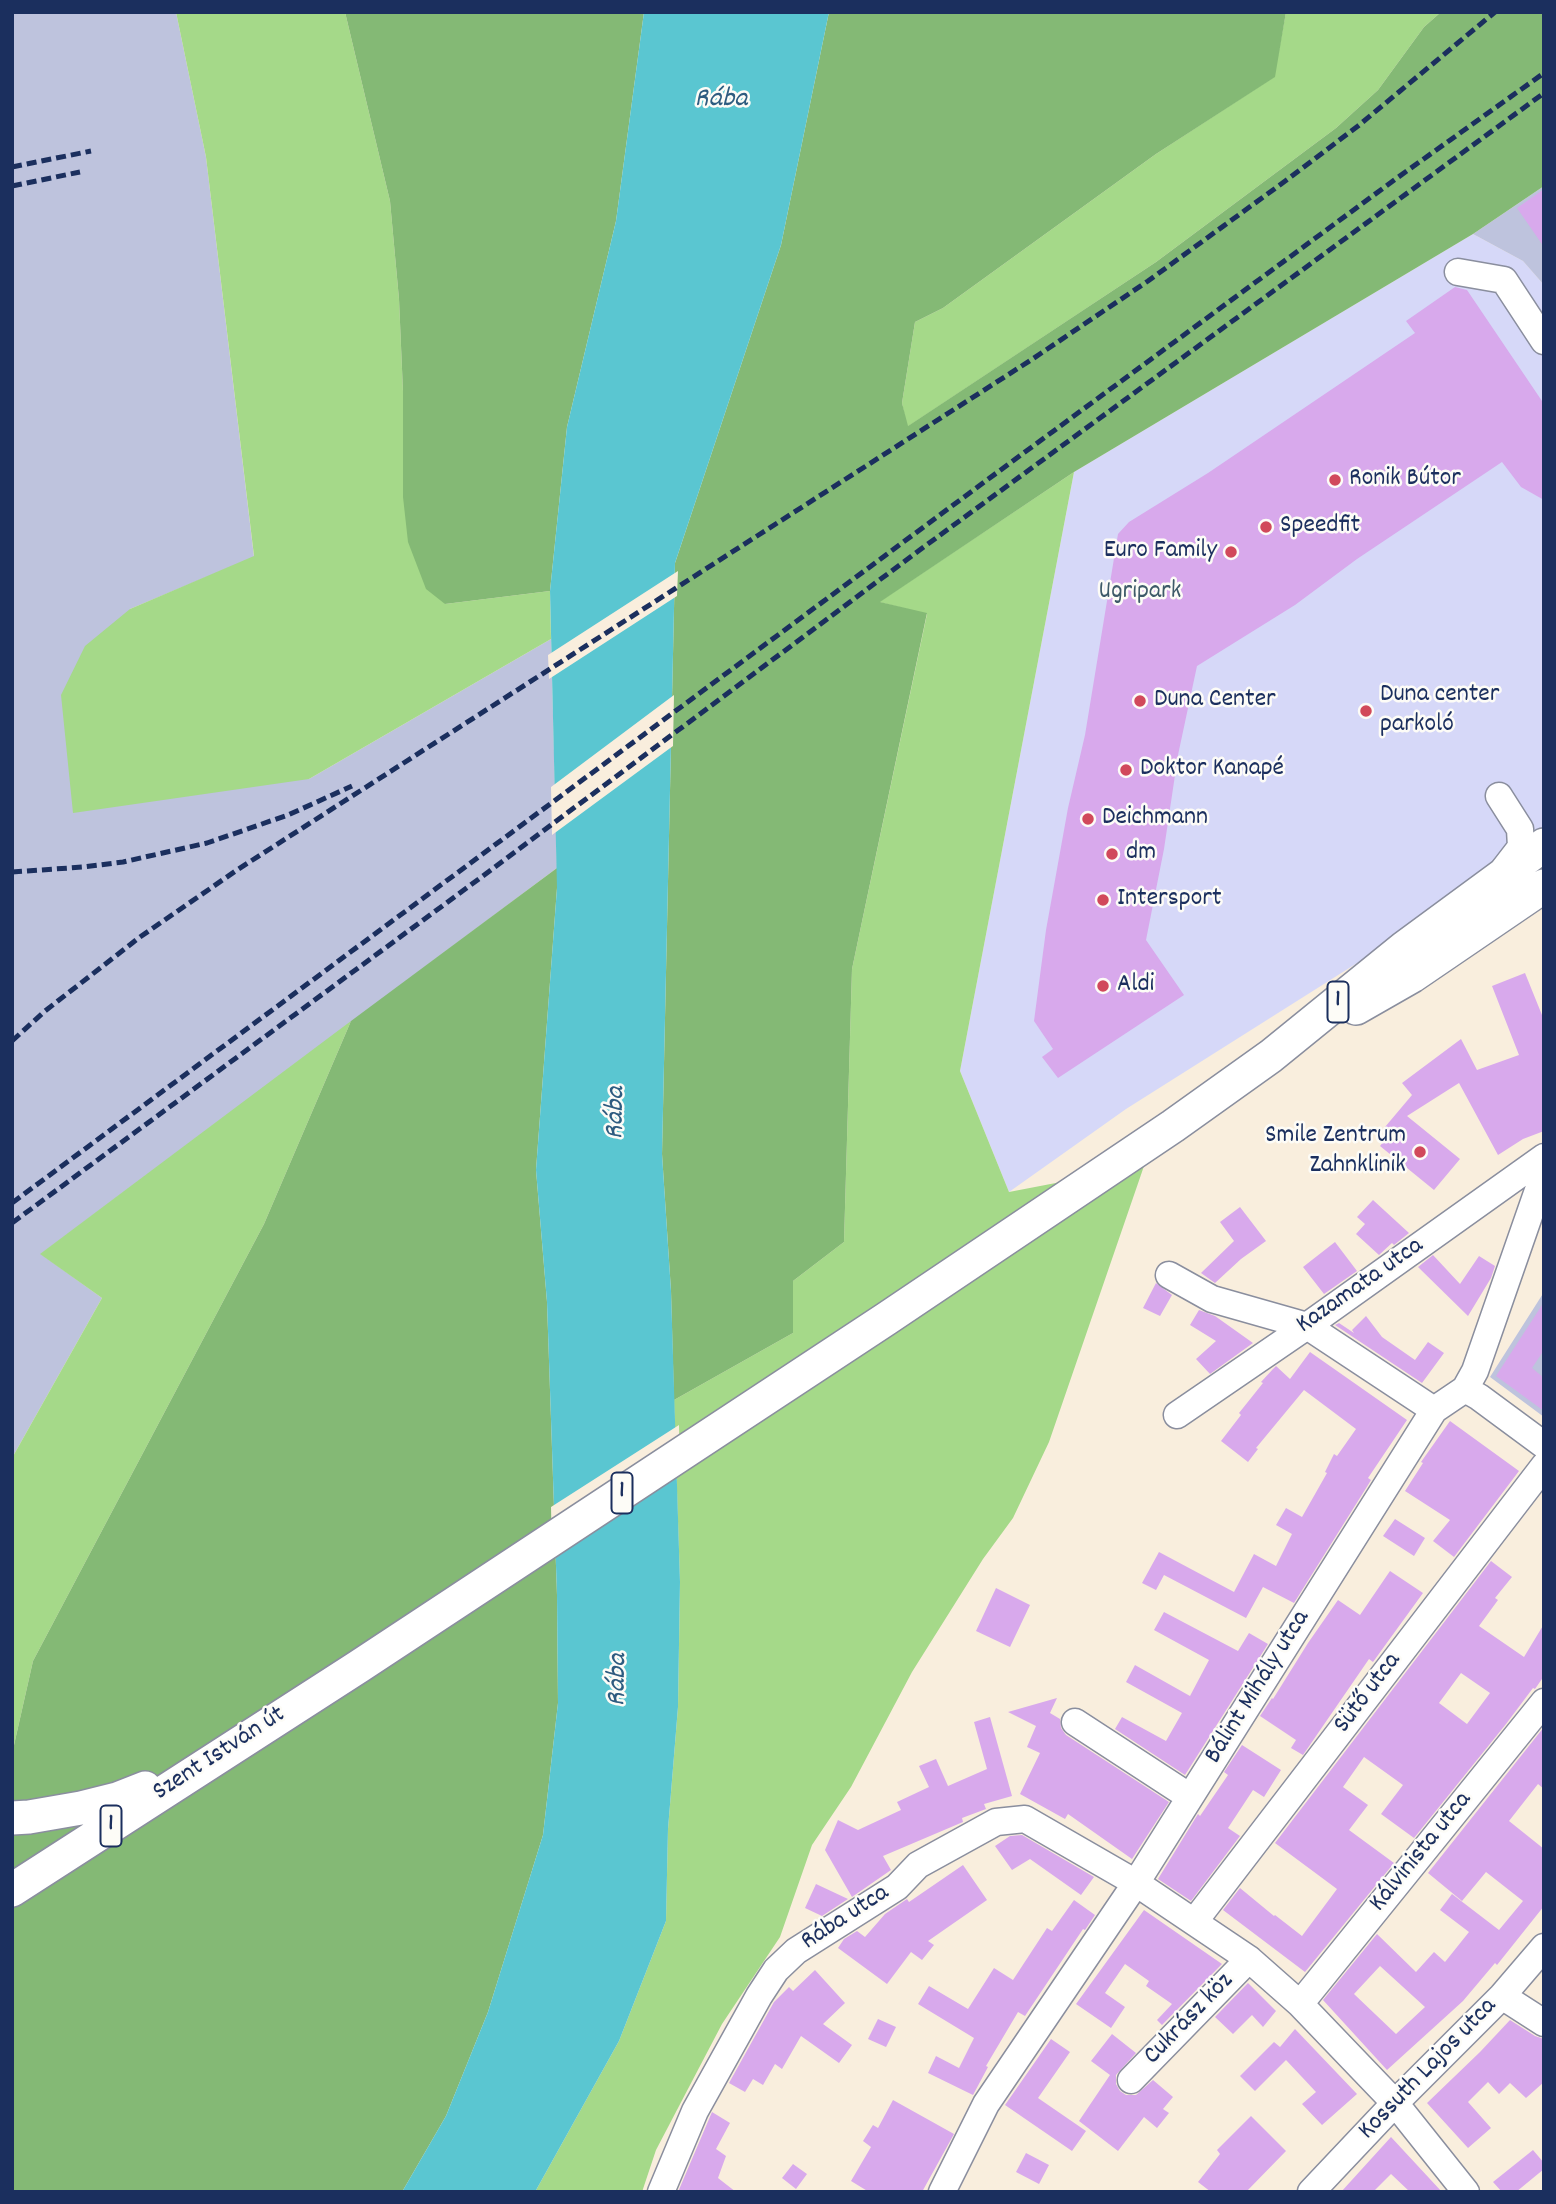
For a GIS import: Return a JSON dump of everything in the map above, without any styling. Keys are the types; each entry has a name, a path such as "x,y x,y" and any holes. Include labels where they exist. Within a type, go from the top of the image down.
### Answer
{"main road":[{"name":"1","path":"1271,1056 1404,948 1544,845"},
{"name":"1","path":"1271,1056 1412,976 1544,886"},
{"name":"Szent István út","path":"12,1890 358,1667 886,1319 1173,1126 1271,1056"},
{"path":"12,1818 58,1813 117,1799 209,1762"}],"street":[{"path":"1458,272 1504,280 1544,341"},
{"path":"1490,883 1521,847 1520,829 1499,796"},
{"name":"Kazamata utca","path":"1177,1415 1544,1157"},
{"path":"1544,1173 1475,1371 1465,1389 1544,1445"},
{"path":"1169,1275 1212,1299 1307,1326 1434,1410"},
{"name":"Bálint Mihály utca","path":"942,2192 986,2104 1136,1883 1434,1410 1465,1389"},
{"name":"Sütő utca","path":"1194,1922 1544,1466"},
{"name":"Kálvinista utca","path":"1300,2004 1544,1702"},
{"path":"1075,1722 1190,1797"},
{"name":"Rába utca","path":"661,2192 695,2111 776,1970 796,1951 897,1887 918,1865 996,1822 1026,1819 1136,1883 1249,1959 1300,2004 1395,2103 1466,2192"},
{"name":"Kossuth Lajos utca","path":"1311,2192 1502,1996 1544,1947"},
{"name":"Cukrász köz","path":"1131,2080 1249,1959"},
{"path":"1502,1996 1544,2023"}],"shaded area":[{"path":"12,12 176,12 206,157 254,557 130,609 309,779 551,639 557,868 41,1254 102,1298 12,1458"},
{"path":"1544,186 1544,285 1523,261 1473,234"},
{"path":"1473,234 1523,261 1544,285 1544,845 1126,1109 1009,1192 960,1071 1074,472"},
{"path":"1544,1292 1544,1417 1490,1377"}],"green space":[{"path":"176,12 345,12 390,201 399,299 403,392 445,604 550,591 551,639 309,779 73,813 61,695 85,646 130,609 254,556 206,157"},
{"path":"345,12 644,12 616,221 567,427 550,591 445,604 426,589 408,542 403,497 403,392 399,299 390,201"},
{"path":"829,12 1286,12 1275,77 1156,154 943,308 915,322 902,403 908,426 1156,262 1336,128 1378,90 1424,27 1441,12 1544,12 1544,186 1473,234 1074,472 880,602 927,613 852,969 844,1242 793,1281 793,1333 674,1400 671,1291 662,1154 675,563 781,245"},
{"path":"1286,12 1441,12 1424,27 1378,90 1336,128 1156,262 907,427 902,403 915,322 943,308 1156,154 1274,77"},
{"path":"1074,472 960,1071 1009,1192 1144,1166 1049,1442 1013,1518 983,1559 912,1672 851,1787 812,1845 780,1937 722,2024 656,2150 642,2192 535,2192 619,2041 666,1921 668,1829 678,1707 680,1582 674,1400 793,1333 793,1281 844,1242 852,969 927,614 879,602"},
{"path":"557,868 536,1170 547,1302 558,1703 543,1835 488,2012 446,2116 402,2192 12,2192 12,1754 33,1661 264,1224 351,1021"},
{"path":"351,1021 264,1224 33,1661 12,1754 12,1458 102,1298 40,1254"}],"water":[{"name":"Rába","path":"644,12 829,12 781,245 675,563 662,1154 671,1291 680,1582 678,1707 668,1829 666,1921 619,2041 535,2192 402,2192 446,2116 488,2012 543,1835 558,1703 547,1302 536,1170 557,888 550,591 567,427 616,221"}],"pier":[{"path":"678,571 677,596 549,679 548,655"},
{"path":"674,695 673,746 552,835 551,787"},
{"path":"679,1425 680,1473 552,1556 551,1507"}],"building":[{"path":"1544,189 1544,247 1517,208"},
{"name":"Duna Center","path":"1455,287 1467,290 1544,404 1544,500 1521,487 1502,462 1357,559 1295,605 1197,666 1178,755 1164,849 1146,940 1184,995 1058,1078 1042,1057 1053,1049 1034,1021 1046,930 1068,808 1085,735 1118,534 1129,522 1208,473 1415,333 1406,321"},
{"path":"1525,973 1544,1020 1544,1131 1523,1139 1498,1155 1459,1083 1407,1116 1460,1159 1434,1190 1380,1146 1391,1132 1385,1127 1412,1095 1402,1083 1461,1039 1477,1070 1519,1055 1492,986"},
{"path":"1373,1200 1409,1233 1379,1255 1356,1234 1365,1224 1357,1217"},
{"path":"1240,1207 1266,1241 1215,1283 1201,1273 1234,1241 1220,1222"},
{"path":"1335,1242 1357,1271 1324,1294 1303,1267"},
{"path":"1433,1255 1460,1284 1479,1256 1495,1266 1491,1278 1468,1316 1418,1267"},
{"path":"1156,1283 1172,1295 1160,1316 1143,1308"},
{"path":"1544,1302 1544,1350 1532,1368 1544,1378 1544,1411 1496,1376"},
{"path":"1199,1310 1215,1316 1253,1343 1210,1374 1196,1359 1216,1341 1190,1325"},
{"path":"1366,1316 1382,1337 1415,1360 1428,1342 1444,1353 1422,1383 1335,1325 1339,1323 1354,1333 1352,1330"},
{"path":"1310,1352 1407,1420 1368,1478 1371,1480 1294,1603 1263,1587 1246,1618 1164,1575 1156,1590 1142,1583 1159,1552 1234,1592 1254,1554 1276,1566 1292,1534 1276,1525 1286,1508 1302,1517 1327,1473 1325,1472 1334,1454 1337,1456 1356,1429 1304,1390 1256,1448 1258,1449 1248,1462 1221,1441 1263,1383 1261,1382 1276,1366 1290,1379"},
{"path":"1450,1421 1519,1471 1454,1557 1433,1541 1450,1520 1405,1491 1423,1463 1421,1462"},
{"path":"1395,1519 1425,1538 1414,1556 1383,1536"},
{"path":"1491,1561 1512,1577 1495,1598 1498,1600 1479,1626 1524,1657 1544,1624 1544,1676 1414,1838 1381,1814 1403,1785 1364,1757 1343,1787 1368,1805 1349,1830 1394,1863 1305,1972 1223,1910 1240,1888 1302,1936 1337,1889 1275,1843","holes":["1461,1673 1490,1693 1467,1724 1439,1703"]},
{"path":"1390,1571 1423,1593 1373,1662 1369,1659 1303,1755 1291,1748 1296,1740 1260,1716 1338,1600 1360,1615"},
{"path":"996,1588 1030,1605 1010,1647 976,1631"},
{"path":"1164,1612 1238,1651 1249,1633 1268,1644 1185,1775 1115,1729 1122,1717 1166,1741 1182,1713 1126,1682 1135,1665 1190,1696 1209,1660 1154,1630"},
{"path":"1057,1698 1050,1713 1060,1719 1061,1728 1066,1735 1169,1802 1132,1859 1068,1814 1065,1819 1020,1794 1040,1753 1027,1747 1036,1726 1008,1712"},
{"path":"990,1717 1012,1796 984,1804 986,1809 962,1818 963,1822 883,1856 891,1870 852,1897 825,1850 838,1820 858,1830 901,1810 897,1802 929,1787 919,1766 936,1759 948,1786 987,1769 974,1722"},
{"path":"1544,1727 1544,1789 1538,1784 1509,1821 1544,1849 1544,1906 1497,1965 1495,1963 1463,2001 1387,2070 1323,2000 1377,1934 1416,1972 1434,1952 1445,1962 1469,1932 1440,1910 1452,1894 1499,1930 1523,1901 1486,1872 1462,1901 1428,1873","holes":["1380,1966 1425,2007 1396,2034 1354,1994"]},
{"path":"1242,1745 1281,1770 1264,1797 1253,1790 1228,1828 1240,1836 1191,1901 1158,1879 1198,1814 1200,1816 1228,1775 1224,1772"},
{"path":"1022,1835 1094,1877 1081,1895 1030,1859 1012,1870 995,1846 1010,1836"},
{"path":"963,1865 987,1900 928,1941 934,1945 922,1960 911,1952 887,1984 838,1948 844,1939 857,1931 865,1937 885,1914 907,1899 909,1902"},
{"path":"816,1884 848,1899 822,1916 805,1908"},
{"path":"1074,1900 1095,1915 1025,2016 1018,2012 986,2066 988,2067 973,2095 928,2073 936,2056 959,2068 974,2038 918,2004 929,1986 968,2009 994,1968 1013,1980 1047,1928 1052,1931"},
{"path":"1144,1910 1222,1964 1162,2025 1157,2020 1172,2004 1146,1986 1149,1981 1125,1964 1105,1993 1125,2007 1111,2028 1076,2004"},
{"path":"815,1970 845,2003 823,2024 852,2045 839,2063 801,2036 782,2069 775,2064 763,2085 753,2079 745,2092 729,2083 774,2002 789,1987 793,1991"},
{"path":"1248,1983 1276,2011 1263,2027 1252,2015 1233,2034 1215,2017"},
{"path":"878,2019 896,2027 886,2047 868,2039"},
{"path":"1510,2020 1544,2039 1544,2082 1526,2098 1510,2083 1499,2094 1488,2082 1468,2102 1491,2128 1468,2148 1427,2103"},
{"path":"1295,2029 1357,2094 1322,2125 1302,2104 1316,2092 1286,2060 1255,2091 1240,2076 1274,2042 1280,2047"},
{"path":"1112,2034 1136,2053 1116,2075 1116,2084 1120,2091 1126,2095 1136,2095 1153,2080 1173,2097 1163,2109 1169,2113 1157,2128 1144,2117 1118,2151 1079,2121 1110,2075 1091,2061"},
{"path":"1051,2039 1070,2052 1038,2098 1086,2131 1072,2151 1005,2105"},
{"path":"893,2100 954,2134 922,2192 869,2192 851,2181 871,2147 863,2141 873,2125 878,2128"},
{"path":"712,2112 730,2123 716,2149 726,2156 718,2178 736,2192 678,2192"},
{"path":"1251,2116 1286,2151 1246,2192 1211,2192 1198,2182 1220,2154 1217,2150"},
{"path":"1391,2137 1442,2192 1410,2192 1391,2174 1373,2192 1341,2192"},
{"path":"1533,2150 1544,2163 1544,2169 1516,2192 1502,2192 1493,2182"},
{"path":"1026,2153 1049,2165 1039,2184 1016,2172"},
{"path":"793,2164 807,2174 796,2189 782,2178"}],"railway":[{"path":"12,1041 45,1011 140,937 237,870 1031,360 1148,281 1358,126 1495,12"},
{"path":"12,1203 987,480 1544,73"},
{"path":"12,1223 921,549 1544,93"},
{"path":"12,167 91,151"},
{"path":"12,186 80,172"},
{"path":"12,872 123,862 207,843 288,815 352,786"}],"place":[{"name":"Ronik Bútor","path":"1335,480"},
{"name":"Speedfit","path":"1266,527"},
{"name":"Euro Family","path":"1231,552"},
{"name":"Duna Center","path":"1140,701"},
{"name":"Duna center parkoló","path":"1366,711"},
{"name":"Doktor Kanapé","path":"1126,770"},
{"name":"Deichmann","path":"1088,819"},
{"name":"dm","path":"1112,854"},
{"name":"Intersport","path":"1103,900"},
{"name":"Aldi","path":"1103,986"},
{"name":"Smile Zentrum Zahnklinik","path":"1420,1152"}],"park label":[{"name":"Ugripark","path":"1140,593"}]}
